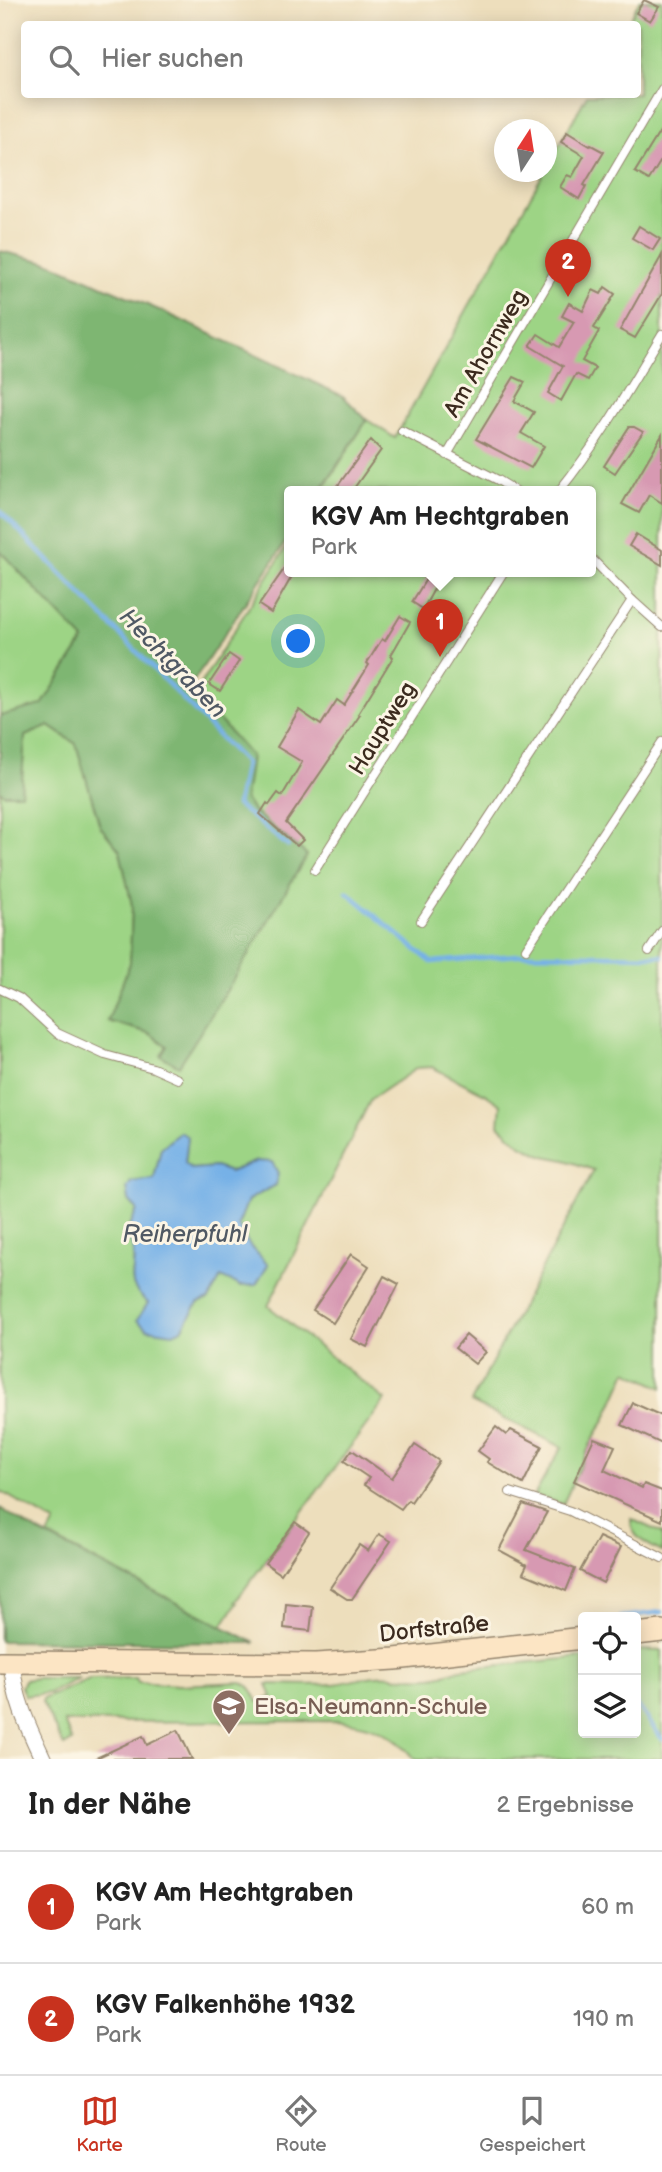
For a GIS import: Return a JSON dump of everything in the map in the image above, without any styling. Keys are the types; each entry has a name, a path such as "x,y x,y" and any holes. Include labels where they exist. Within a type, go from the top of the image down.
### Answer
{"main road":[{"path":"641,1633 662,1631"},
{"name":"Dorfstraße","path":"6,1662 316,1664 395,1659 578,1639"}],"street":[{"path":"6,1662 43,1759"}],"lane":[{"name":"Am Ahornweg","path":"447,455 662,89"},
{"path":"563,486 616,410 662,334"},
{"path":"402,431 508,486"},
{"path":"596,563 632,600 660,623"},
{"name":"Hauptweg","path":"315,870 499,577"},
{"path":"421,921 632,600"},
{"path":"526,949 662,742"},
{"path":"649,951 662,931"},
{"path":"0,989 19,998 57,1033 106,1055 153,1068 178,1079"},
{"path":"510,1492 570,1511 662,1558"}],"green space":[{"path":"640,0 662,0 662,1388 627,1371 563,1504 534,1496 562,1447 471,1402 594,1170 544,1156 521,1145 499,1125 501,1105 432,1067 417,1068 371,1099 268,1306 385,1400 235,1602 237,1603 222,1626 48,1536 55,1523 0,1491 0,791 4,794 21,794 25,736 49,726 76,744 100,826 120,851 132,905 130,963 108,1021 149,1033 167,1046 161,1056 307,855 253,811 245,799 250,756 195,693 284,551 284,577 596,577 596,486 325,486 367,420 395,438 538,182 557,182 557,149 585,98 641,98 641,21 629,21","holes":["188,1137 185,1164 191,1169 215,1167 230,1172 257,1161 276,1185 248,1200 238,1225 248,1243 267,1265 240,1286 221,1276 209,1299 198,1303 182,1329 142,1312 149,1303 133,1283 133,1249 127,1232 137,1210 129,1200 131,1182 154,1179 161,1148"]},
{"path":"0,251 50,263 166,313 343,396 367,420 323,486 284,486 284,545 191,685 195,693 251,756 245,799 253,811 307,855 179,1066 161,1056 167,1046 149,1033 108,1021 130,963 132,905 120,851 100,826 76,744 49,726 25,736 21,794 4,794 0,791 0,716 42,705 84,640 0,551"},
{"path":"0,551 84,640 42,705 0,716"},
{"path":"0,1508 29,1527 255,1643 0,1641"},
{"path":"631,1519 662,1533 662,1552 636,1536"},
{"path":"641,1650 662,1651 662,1759 414,1759 399,1743 382,1732 342,1721 64,1722 72,1741 64,1746 42,1702 43,1699 89,1679 136,1678 138,1682 179,1685 242,1682 254,1693 258,1702 272,1697 267,1684 334,1684 377,1676 431,1677 461,1669 578,1657 578,1738 641,1738"},
{"path":"79,1678 49,1693 25,1696 21,1687 24,1680"}],"water":[{"name":"Reiherpfuhl","path":"180,1132 188,1137 185,1163 191,1169 215,1167 230,1172 257,1161 272,1162 278,1173 276,1185 248,1200 238,1225 248,1243 268,1265 256,1285 240,1286 221,1277 209,1299 198,1303 182,1329 173,1333 147,1329 137,1320 148,1303 135,1289 132,1278 133,1249 127,1233 137,1210 129,1200 127,1188 131,1182 154,1179 161,1148"}],"building":[{"path":"644,0 659,7 650,21 636,13"},
{"path":"662,128 662,159 649,180 635,172"},
{"path":"567,132 604,152 584,185 586,186 579,199 560,187 567,175 572,177 584,156 561,142"},
{"path":"639,226 660,239 653,250 632,238"},
{"path":"662,255 662,294 635,338 620,330"},
{"path":"605,287 615,294 594,328 599,331 582,361 595,368 588,380 576,374 561,401 548,393 563,366 530,346 538,334 559,347 574,322 562,316 569,303 583,311 593,290 601,294"},
{"path":"514,377 525,382 514,401 534,412 521,433 544,446 531,468 476,439"},
{"path":"629,427 643,432 615,473 604,466"},
{"path":"662,435 662,503 649,495 639,513 622,504"},
{"path":"371,440 381,450 356,486 338,486"},
{"path":"636,534 662,550 662,565 629,546"},
{"path":"284,569 284,577 292,577 271,613 259,605"},
{"path":"427,577 441,577 423,609 412,602"},
{"path":"400,616 410,622 391,655 393,657 358,714 360,715 286,823 303,840 297,846 260,814 278,793 282,796 302,762 277,747 299,710 321,725 337,700 344,705 382,639 385,641"},
{"path":"229,654 239,661 220,691 209,684"},
{"path":"351,1254 369,1266 333,1323 313,1310"},
{"path":"384,1276 399,1284 367,1347 351,1339"},
{"path":"466,1335 486,1352 475,1364 455,1348"},
{"path":"633,1403 662,1416 662,1444 622,1425"},
{"path":"496,1427 506,1435 511,1430 542,1446 523,1484 487,1462 489,1459 478,1451"},
{"path":"594,1438 615,1446 604,1470 642,1488 644,1484 662,1491 662,1521 574,1481"},
{"path":"415,1445 439,1461 411,1502 408,1500 401,1509 364,1485 369,1478 344,1461 352,1450 392,1478"},
{"path":"523,1504 547,1512 526,1550 575,1569 566,1591 523,1573 527,1565 499,1550"},
{"path":"295,1522 309,1532 281,1574 265,1563"},
{"path":"379,1534 391,1541 352,1599 347,1599 330,1588 359,1545 368,1551"},
{"path":"599,1537 621,1547 603,1583 580,1571"},
{"path":"286,1604 313,1607 310,1631 284,1628"},
{"path":"178,1730 192,1759 94,1759 143,1736 147,1745"}],"waterway":[{"name":"Hechtgraben","path":"0,511 245,763 237,805 288,846"},
{"name":"Hechtgraben","path":"347,892 431,962 529,954 662,956"},
{"path":"641,1615 662,1612"},
{"path":"641,1710 662,1739"}],"place":[{"name":"KGV Falkenhöhe 1932","path":"568,297"},
{"name":"KGV Am Hechtgraben","path":"440,657"},
{"name":"Elsa-Neumann-Schule","path":"229,1736"}]}
